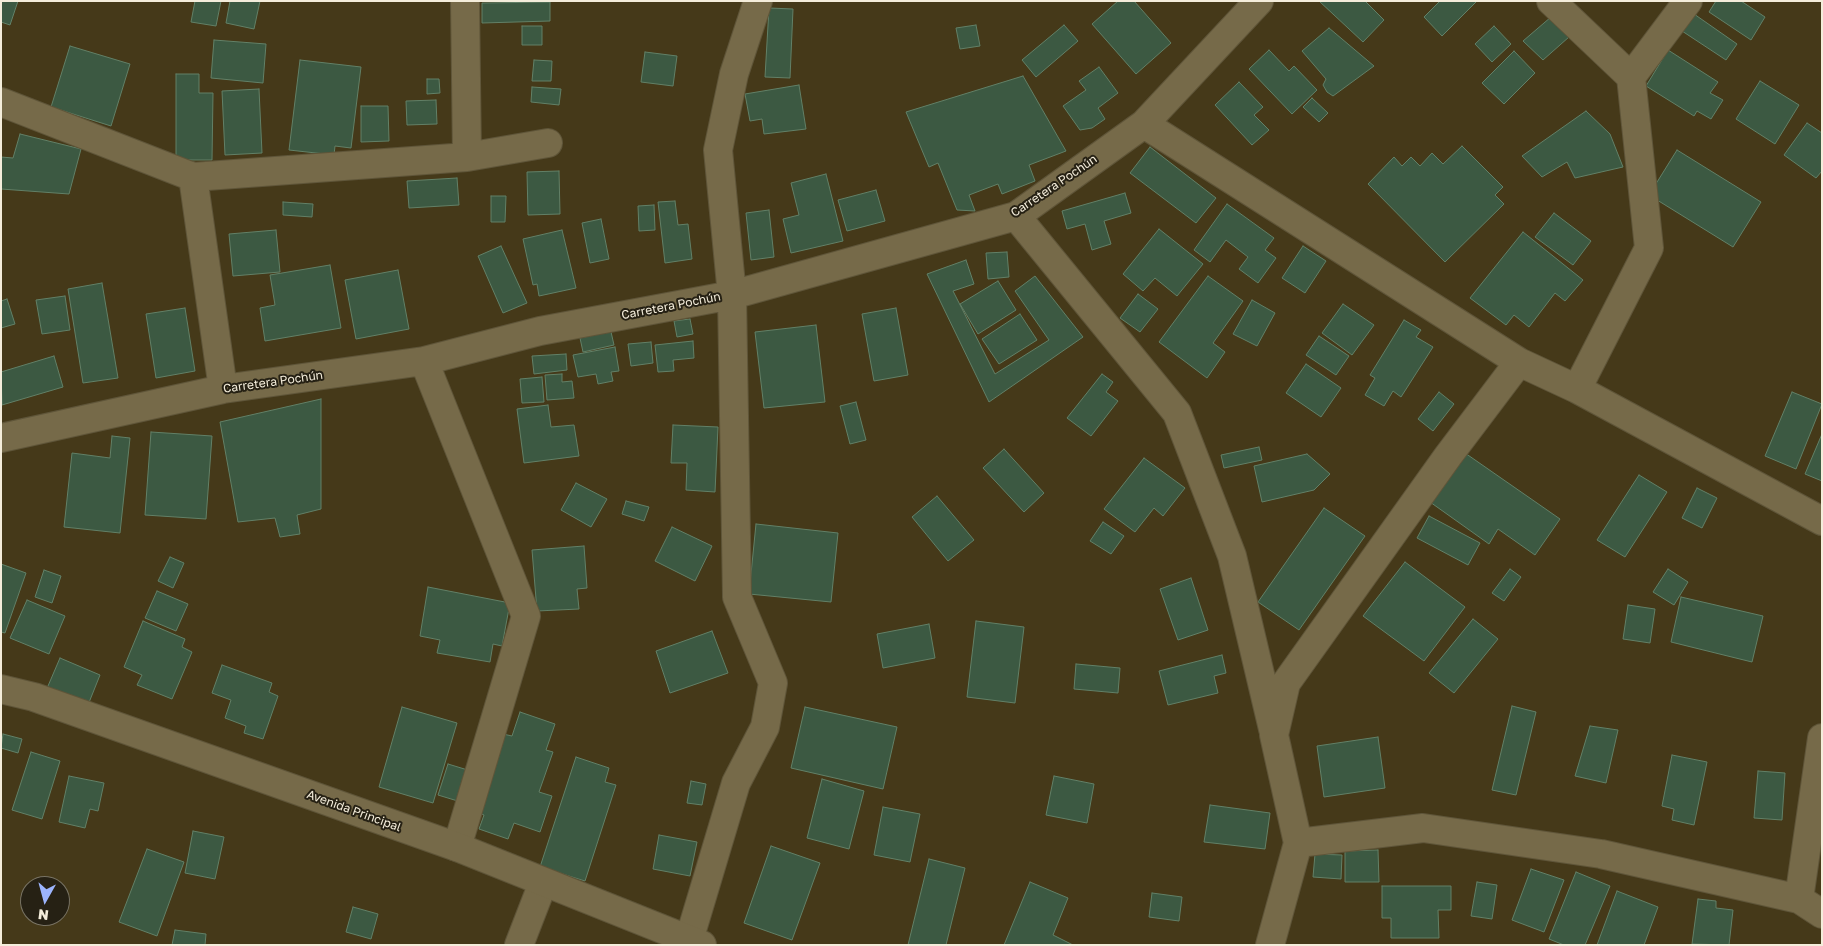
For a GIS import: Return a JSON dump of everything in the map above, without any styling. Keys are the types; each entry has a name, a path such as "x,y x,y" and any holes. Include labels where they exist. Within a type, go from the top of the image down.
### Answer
{"street":[{"path":"465,1 467,157"},
{"path":"696,942 736,783 765,727 773,683 737,598 732,295 718,150 734,74 758,1"},
{"name":"Carretera Pochún","path":"1,438 223,389 424,361 540,331 732,295 1016,216 1144,124 1259,1"},
{"path":"1551,1 1631,77 1649,248 1577,389"},
{"path":"1631,77 1688,1"},
{"path":"1,102 193,177 467,157 548,142"},
{"path":"1144,124 1519,362 1577,389 1822,521"},
{"path":"193,177 223,389"},
{"path":"1016,216 1177,413 1232,556 1298,843 1270,945"},
{"path":"424,361 526,616 457,847"},
{"path":"1274,735 1286,683 1448,456 1519,362"},
{"name":"Avenida Principal","path":"1,689 34,697 457,847 543,883 696,942"},
{"path":"1799,899 1822,738"},
{"path":"1298,843 1422,828 1601,854 1799,899 1822,914"},
{"path":"519,945 543,883"}],"building":[{"path":"1,1 18,1 10,25 1,22"},
{"path":"195,1 221,1 216,26 191,22"},
{"path":"230,1 260,1 254,29 226,23"},
{"path":"1118,1 1134,1 1171,43 1136,74 1092,24"},
{"path":"1319,1 1365,1 1384,20 1363,42"},
{"path":"1440,1 1477,1 1442,36 1424,17"},
{"path":"1716,1 1741,1 1765,17 1751,40 1709,12"},
{"path":"550,2 550,21 482,23 482,3"},
{"path":"769,8 793,9 790,78 765,77"},
{"path":"1694,14 1737,44 1726,60 1682,31"},
{"path":"1551,17 1569,37 1543,60 1523,41"},
{"path":"976,25 980,46 960,49 956,28"},
{"path":"1064,25 1078,41 1036,77 1022,60"},
{"path":"522,26 542,26 542,45 522,45"},
{"path":"1494,26 1511,44 1492,62 1475,44"},
{"path":"1329,28 1374,66 1333,96 1327,92 1323,85 1326,79 1302,51"},
{"path":"214,40 266,44 263,83 211,78"},
{"path":"70,46 130,64 111,126 51,107"},
{"path":"1269,50 1289,71 1294,66 1317,90 1292,114 1249,69"},
{"path":"1668,50 1718,82 1710,93 1723,100 1711,119 1697,111 1694,116 1646,86"},
{"path":"1514,51 1535,73 1504,104 1482,83"},
{"path":"645,52 677,56 673,86 641,82"},
{"path":"300,60 361,67 351,148 335,146 334,155 289,150"},
{"path":"534,60 552,61 551,81 532,81"},
{"path":"1099,67 1118,93 1098,108 1105,119 1092,128 1080,130 1063,106 1086,90 1079,81"},
{"path":"176,74 199,74 199,93 213,93 212,160 176,160"},
{"path":"1023,76 1066,151 1029,165 1035,181 1002,194 998,184 969,195 975,211 957,210 938,163 929,167 906,112"},
{"path":"427,79 439,79 440,93 427,94"},
{"path":"1760,81 1799,105 1775,144 1736,119"},
{"path":"1239,82 1263,107 1254,115 1269,130 1252,145 1215,105"},
{"path":"799,85 806,129 764,134 762,119 750,121 745,94"},
{"path":"532,87 561,89 559,105 531,102"},
{"path":"259,89 262,153 225,155 222,91"},
{"path":"1312,98 1328,113 1319,122 1303,107"},
{"path":"436,100 437,124 407,125 406,101"},
{"path":"361,106 388,106 389,141 361,142"},
{"path":"1586,111 1610,134 1623,167 1575,178 1567,162 1542,177 1522,156"},
{"path":"1807,123 1822,133 1822,171 1816,178 1784,155"},
{"path":"20,134 81,149 69,194 1,189 1,157 13,158"},
{"path":"1462,146 1503,187 1495,195 1504,204 1445,262 1368,184 1394,157 1402,166 1411,157 1420,166 1432,153 1443,164"},
{"path":"1150,147 1216,198 1196,223 1130,173"},
{"path":"1677,150 1761,202 1733,247 1649,195"},
{"path":"559,171 560,214 528,215 527,172"},
{"path":"826,174 843,241 791,253 783,219 799,215 791,183"},
{"path":"457,178 459,205 409,208 407,181"},
{"path":"876,190 885,221 847,231 838,200"},
{"path":"1125,193 1131,213 1104,221 1111,244 1092,250 1085,224 1067,229 1062,211"},
{"path":"491,196 506,196 505,222 491,222"},
{"path":"675,201 678,225 688,224 692,259 665,263 658,202"},
{"path":"283,202 313,204 312,217 283,215"},
{"path":"1227,204 1274,238 1265,250 1276,258 1258,283 1239,269 1248,257 1226,240 1210,262 1194,250"},
{"path":"654,205 655,230 639,231 638,206"},
{"path":"769,210 774,257 751,260 746,213"},
{"path":"1554,213 1591,241 1573,265 1535,237"},
{"path":"601,219 609,259 590,263 582,223"},
{"path":"1159,229 1203,264 1177,296 1155,278 1143,291 1123,274"},
{"path":"276,230 280,272 233,276 229,234"},
{"path":"562,230 576,288 539,296 537,284 533,285 523,239"},
{"path":"1523,232 1583,280 1565,301 1555,293 1529,327 1514,315 1506,325 1470,298"},
{"path":"501,246 527,303 503,313 478,256"},
{"path":"1303,246 1326,261 1305,293 1282,278"},
{"path":"1007,252 1009,277 988,279 986,253"},
{"path":"966,260 974,284 953,291 995,374 1049,340 1015,291 1035,276 1083,337 989,402 927,274"},
{"path":"330,265 341,328 265,341 260,308 275,305 270,275"},
{"path":"398,270 409,329 356,339 345,280"},
{"path":"1208,276 1243,301 1213,343 1225,352 1207,378 1159,342"},
{"path":"998,281 1016,310 978,334 960,304"},
{"path":"102,283 118,378 83,383 68,289"},
{"path":"1138,294 1158,309 1140,332 1120,318"},
{"path":"65,296 70,330 42,334 36,300"},
{"path":"7,299 15,324 1,328 1,301"},
{"path":"1252,300 1275,313 1257,346 1233,334"},
{"path":"1343,304 1374,325 1352,355 1322,333"},
{"path":"185,308 195,371 156,378 146,314"},
{"path":"896,308 908,375 874,381 862,314"},
{"path":"1020,314 1037,340 999,364 982,339"},
{"path":"690,319 693,334 677,337 674,321"},
{"path":"1404,320 1421,330 1416,337 1433,347 1401,397 1393,391 1384,406 1365,395 1375,378 1370,375"},
{"path":"609,323 614,345 583,352 580,338 598,334 596,326"},
{"path":"816,325 825,402 764,408 755,332"},
{"path":"1319,336 1349,356 1336,375 1306,355"},
{"path":"693,341 694,358 673,360 674,371 658,372 655,345"},
{"path":"651,342 653,363 631,366 628,344"},
{"path":"615,347 619,371 611,372 613,381 598,384 596,374 578,377 573,355"},
{"path":"566,354 567,370 534,374 532,356"},
{"path":"54,356 63,387 2,405 1,372"},
{"path":"1306,364 1341,388 1321,417 1286,393"},
{"path":"562,374 562,382 572,381 574,398 547,400 545,375"},
{"path":"1102,374 1113,382 1106,392 1118,401 1091,436 1067,418"},
{"path":"542,377 544,402 522,403 520,379"},
{"path":"1439,392 1454,404 1433,431 1418,419"},
{"path":"1792,392 1822,404 1796,469 1765,456"},
{"path":"321,399 321,509 297,515 300,534 280,537 275,518 238,522 220,422"},
{"path":"856,402 866,440 850,444 840,406"},
{"path":"548,405 551,427 574,425 579,456 524,463 517,409"},
{"path":"673,425 718,427 715,492 686,490 687,463 671,463"},
{"path":"151,432 212,436 206,519 145,515"},
{"path":"1822,434 1822,481 1805,474"},
{"path":"112,436 130,438 120,533 64,527 72,453 110,458"},
{"path":"1259,447 1262,460 1224,468 1221,455"},
{"path":"1004,449 1044,493 1024,512 983,468"},
{"path":"1465,453 1560,519 1535,555 1498,529 1489,544 1430,502"},
{"path":"1307,454 1330,474 1314,490 1262,502 1254,466"},
{"path":"1144,458 1185,488 1163,516 1154,508 1135,532 1104,509"},
{"path":"1639,475 1667,492 1625,557 1597,540"},
{"path":"576,483 607,499 591,527 561,510"},
{"path":"1697,488 1717,498 1702,528 1682,518"},
{"path":"937,496 974,540 948,561 912,517"},
{"path":"626,501 649,507 644,521 622,514"},
{"path":"1324,508 1365,536 1299,630 1258,602"},
{"path":"1429,516 1480,543 1468,565 1417,538"},
{"path":"1103,522 1124,536 1111,554 1090,541"},
{"path":"756,524 838,533 831,602 749,594"},
{"path":"672,527 712,546 695,581 655,561"},
{"path":"584,546 587,588 577,589 579,609 537,611 532,550"},
{"path":"170,557 184,563 173,588 158,581"},
{"path":"1405,562 1465,607 1424,661 1363,616"},
{"path":"1,564 26,573 5,633 1,632"},
{"path":"1510,569 1521,577 1504,601 1492,593"},
{"path":"1668,569 1688,582 1674,605 1653,592"},
{"path":"44,570 61,576 52,603 35,597"},
{"path":"1191,578 1208,630 1178,640 1160,589"},
{"path":"428,587 510,603 502,646 493,644 490,662 437,653 440,640 420,636"},
{"path":"157,591 188,604 176,631 145,618"},
{"path":"1681,597 1763,616 1752,662 1671,642"},
{"path":"27,600 65,616 49,654 10,638"},
{"path":"1628,605 1655,609 1650,643 1623,639"},
{"path":"1473,619 1498,639 1454,693 1429,673"},
{"path":"143,621 185,639 182,647 192,652 172,699 137,685 142,675 124,667"},
{"path":"976,621 1024,627 1015,703 967,697"},
{"path":"929,624 935,658 883,668 877,634"},
{"path":"712,631 728,673 670,693 656,651"},
{"path":"1222,655 1226,673 1214,676 1218,693 1168,705 1159,671"},
{"path":"60,658 100,675 86,710 45,693"},
{"path":"1076,664 1120,668 1118,693 1074,689"},
{"path":"222,665 272,683 269,692 278,696 263,739 244,733 246,726 225,718 231,700 212,693"},
{"path":"1512,706 1536,712 1516,795 1492,790"},
{"path":"402,707 457,723 433,803 379,787"},
{"path":"805,707 897,727 883,789 791,768"},
{"path":"520,712 555,724 546,750 553,752 539,792 552,796 540,832 514,823 508,839 479,829 484,815 476,812 503,734 512,736"},
{"path":"1590,726 1618,730 1606,783 1575,776"},
{"path":"3,734 22,739 18,753 1,748"},
{"path":"1378,737 1385,788 1324,797 1317,746"},
{"path":"31,752 60,761 42,819 12,810"},
{"path":"1672,755 1707,762 1694,825 1672,820 1674,809 1662,806"},
{"path":"576,757 609,768 605,782 616,785 585,881 540,867"},
{"path":"448,764 471,771 461,802 438,795"},
{"path":"1758,771 1785,773 1782,820 1754,818"},
{"path":"69,776 104,783 98,811 90,809 85,828 59,822"},
{"path":"1054,776 1094,784 1087,823 1046,815"},
{"path":"822,779 864,791 849,849 807,838"},
{"path":"691,781 706,784 702,805 687,803"},
{"path":"1210,805 1270,813 1265,849 1204,842"},
{"path":"883,807 920,814 910,862 874,855"},
{"path":"193,831 224,837 215,879 185,873"},
{"path":"659,835 697,842 690,876 653,869"},
{"path":"771,846 820,863 792,940 744,923"},
{"path":"147,849 184,862 157,936 119,922"},
{"path":"1378,850 1379,882 1345,882 1345,851"},
{"path":"1315,854 1342,855 1341,879 1313,877"},
{"path":"929,859 965,868 946,945 908,945"},
{"path":"1531,869 1564,880 1544,932 1512,920"},
{"path":"1576,872 1610,886 1585,945 1564,945 1549,939"},
{"path":"1030,882 1068,898 1053,935 1073,945 1004,945"},
{"path":"1477,882 1497,885 1492,919 1471,916"},
{"path":"1382,886 1451,886 1451,910 1438,910 1439,938 1391,938 1391,918 1382,918"},
{"path":"1617,891 1658,907 1644,945 1597,945"},
{"path":"1152,893 1182,897 1179,921 1149,917"},
{"path":"1698,899 1716,901 1716,908 1733,910 1729,945 1692,944"},
{"path":"353,907 378,914 371,939 346,932"},
{"path":"175,930 206,934 205,945 172,945"}]}
